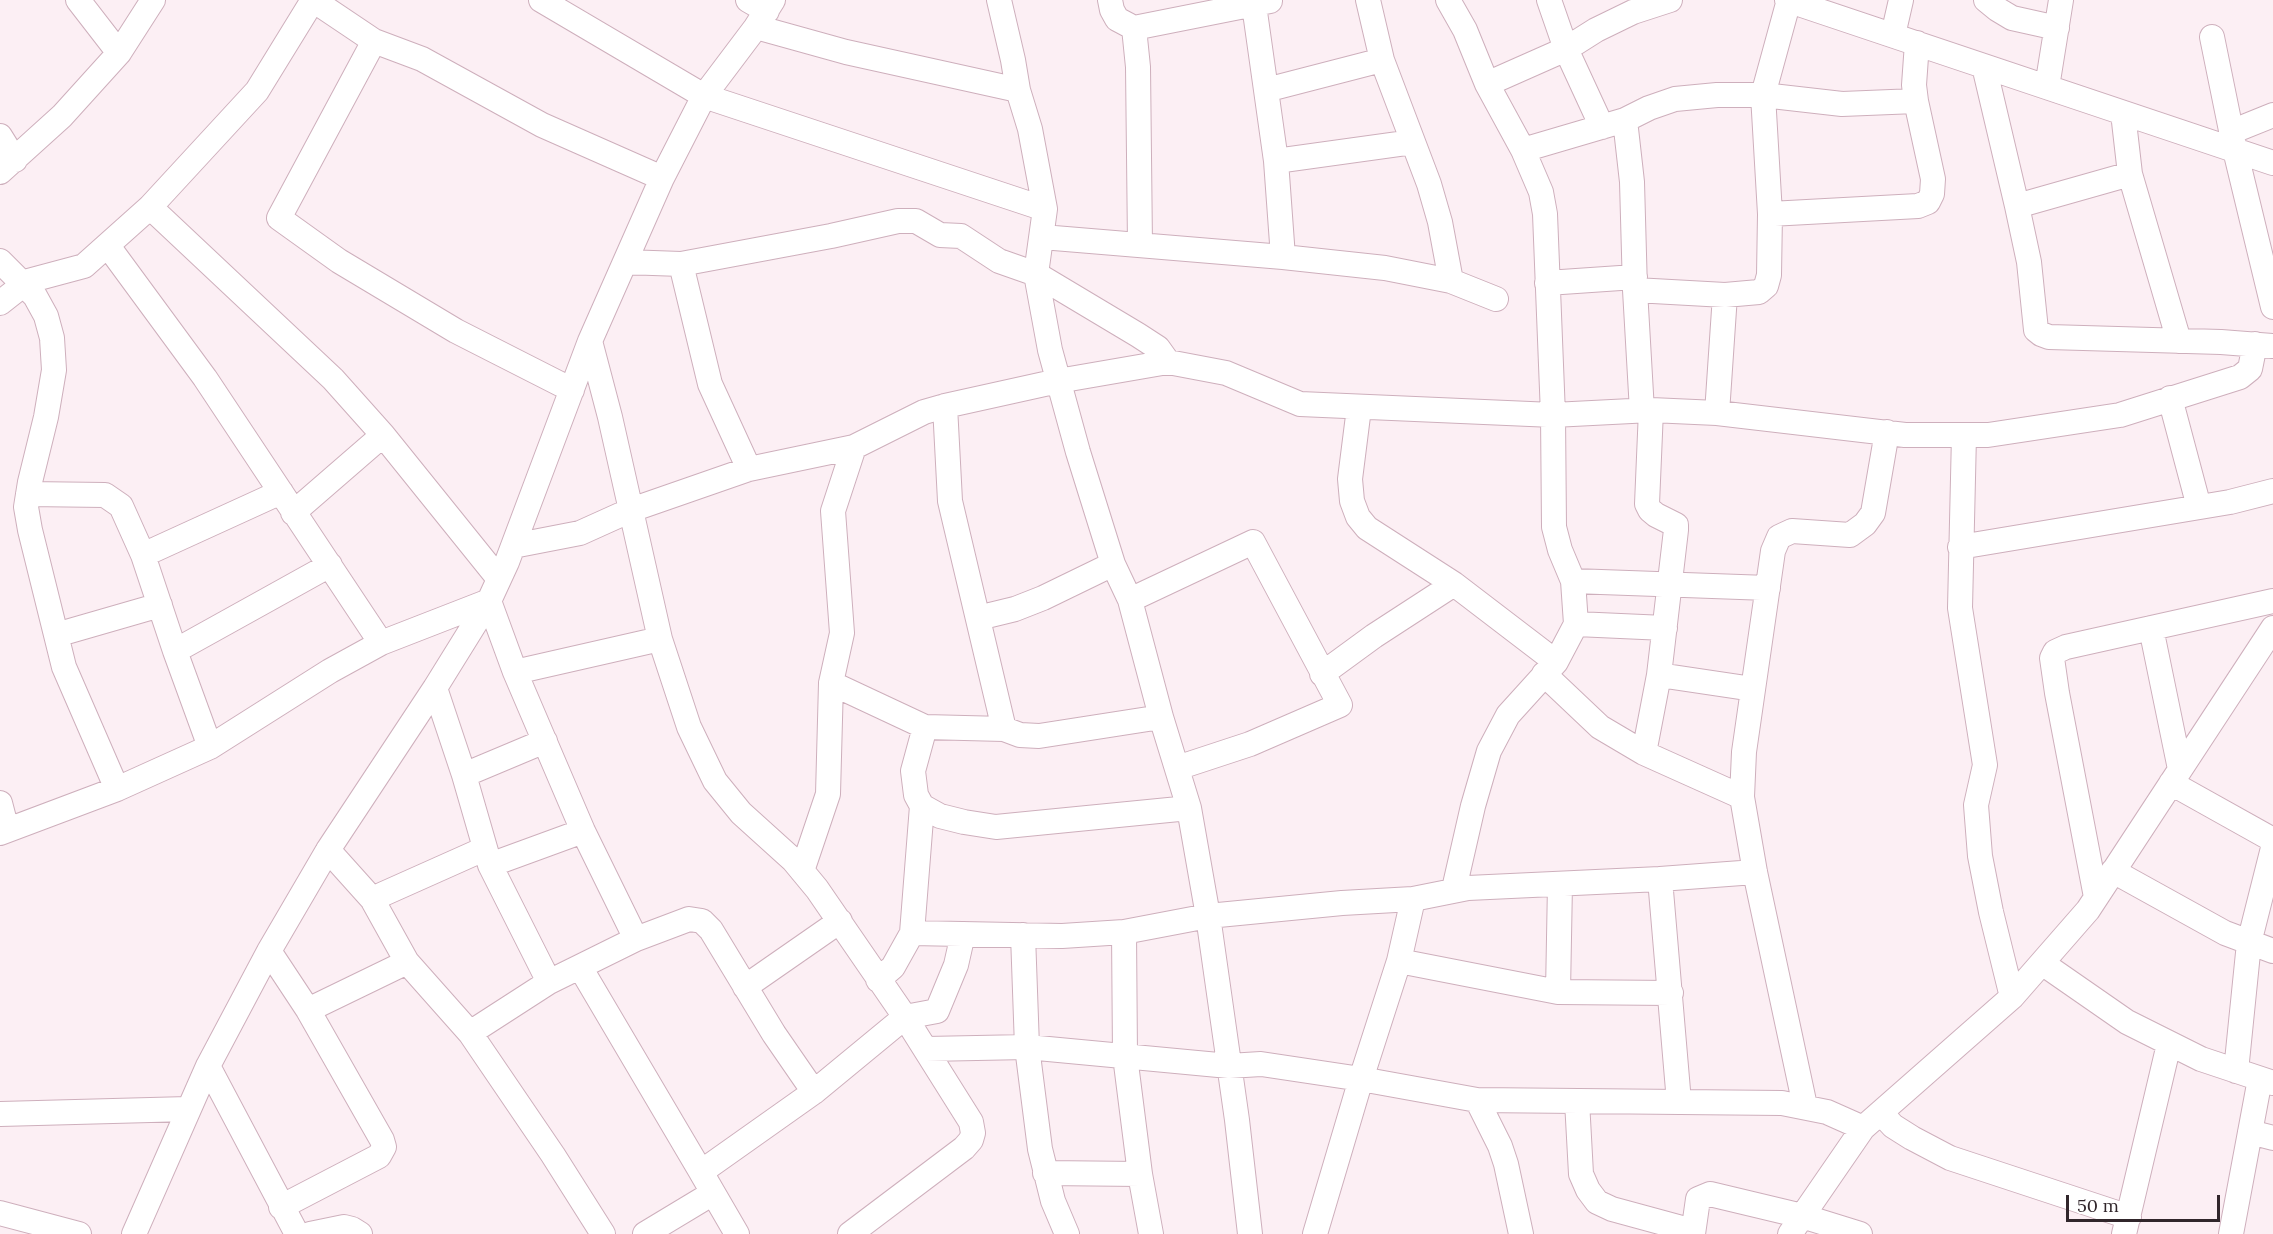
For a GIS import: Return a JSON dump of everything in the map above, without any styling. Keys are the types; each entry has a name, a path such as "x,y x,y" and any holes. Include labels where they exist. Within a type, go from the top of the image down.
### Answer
{"street":[{"path":"78,0 119,53"},
{"path":"0,136 7,166 62,116 119,53 153,0"},
{"path":"0,303 28,281 84,266 150,207 257,91 313,0 374,41 422,59 542,125 662,177"},
{"path":"541,0 704,96 1045,209"},
{"path":"999,0 1018,90 1030,129 1045,209 1036,274 1050,351 1113,564 1130,600 1161,717 1189,808 1208,915 1250,1234"},
{"path":"1110,0 1117,19 1134,28 1263,2 1266,90 1276,161 1283,257"},
{"path":"1368,0 1382,60 1440,222 1451,281"},
{"path":"1448,0 1465,30 1487,84 1523,150 1541,192 1553,415 1554,526 1560,550 1573,581 1576,624 1550,668 1508,715 1489,751 1473,806 1454,889"},
{"path":"1549,0 1566,49 1602,127"},
{"path":"1487,84 1566,49 1596,30 1633,12 1670,0"},
{"path":"1547,283 1635,283 1725,295 1759,292 1766,286 1769,275 1770,214 1763,95 1788,0 2123,113 2233,141 2273,163"},
{"path":"1893,35 1901,0"},
{"path":"1986,0 2012,18 2057,28"},
{"path":"2047,87 2061,0"},
{"path":"142,1229 188,1109 208,1066 269,951 328,850 435,688 489,601 513,546 590,341 662,177 704,96 761,9 846,52 1018,90"},
{"path":"1134,28 1138,67 1140,245"},
{"path":"2211,38 2273,307"},
{"path":"374,41 279,218 339,261 456,332 572,390"},
{"path":"1770,214 1918,206 1928,202 1932,194 1933,179 1914,85 1917,43"},
{"path":"1266,90 1382,60"},
{"path":"513,546 579,533 631,510 749,469 854,447 924,412 945,406 1058,381 1167,362 1226,373 1300,404 1553,415 1646,410 1717,413 1887,432 1964,435 1988,435 2120,415 2240,377 2250,369 2264,345 2049,337 2036,330 2029,262 1984,66"},
{"path":"1523,150 1625,120 1675,99 1717,95 1763,95 1842,104 1916,101"},
{"path":"2123,113 2130,174 2179,341"},
{"path":"2233,141 2273,115"},
{"path":"1625,120 1632,183 1635,283 1646,410 1647,504 1656,515 1676,525 1659,675 1644,753"},
{"path":"1276,161 1413,142"},
{"path":"2017,206 2130,174"},
{"path":"150,207 314,359 384,435 499,579"},
{"path":"625,262 681,264 898,221 916,221 940,235 961,236 999,261 1036,274 1138,334 1158,348 1167,362"},
{"path":"1042,237 1385,268 1451,281 1496,299"},
{"path":"108,246 172,332 381,643"},
{"path":"0,261 35,296 46,316 52,338 54,370 26,507 64,668 117,789"},
{"path":"681,264 710,384 749,469"},
{"path":"1717,413 1725,295"},
{"path":"590,341 660,639 689,727 716,781 741,813 802,871 840,921 926,1049 971,1122 973,1133 971,1140 964,1148 850,1234"},
{"path":"2170,398 2199,507"},
{"path":"945,406 950,501 1004,729"},
{"path":"1359,408 1350,479 1352,501 1358,517 1367,528 1454,584 1550,668 1600,728 1644,753 1742,797"},
{"path":"1805,1107 1755,872 1742,797 1744,752 1773,551 1779,537 1792,531 1850,535 1865,524 1873,513 1887,432"},
{"path":"293,513 384,435"},
{"path":"1964,435 1960,608 1986,765 1976,806 1980,856 2012,997"},
{"path":"802,871 828,794 831,683 842,633 833,511 854,447"},
{"path":"1960,547 2199,507 2273,491"},
{"path":"143,555 281,492"},
{"path":"28,495 105,495 121,506 143,555 210,747"},
{"path":"1130,600 1252,542 1340,705 1250,744 1177,768"},
{"path":"978,618 1034,602 1113,564"},
{"path":"175,651 330,565"},
{"path":"1573,581 1768,588"},
{"path":"1322,674 1374,636 1454,584"},
{"path":"0,803 3,832 117,789 210,747 330,671 381,643 489,601"},
{"path":"489,601 515,672 583,831 636,939"},
{"path":"2096,897 2052,658 2055,652 2066,647 2273,601"},
{"path":"56,635 160,605"},
{"path":"1576,624 1665,628"},
{"path":"2151,628 2175,776 2273,840"},
{"path":"1796,1225 1872,1120 2012,997 2088,910 2175,776 2265,657 2273,628"},
{"path":"515,672 660,639"},
{"path":"1659,675 1753,689"},
{"path":"831,683 925,727 1004,729 1020,735 1039,736 1161,717"},
{"path":"435,688 464,775 487,857 549,982"},
{"path":"925,727 913,771 916,795 922,806 940,816 996,827 1189,808"},
{"path":"464,775 546,741"},
{"path":"878,980 893,967 912,933 922,806"},
{"path":"372,899 487,857 583,831"},
{"path":"2236,1071 2249,943 2273,849"},
{"path":"328,850 372,899 407,962 470,1033 553,1155 603,1234"},
{"path":"2113,871 2225,933 2273,951"},
{"path":"912,933 1062,936 1124,932 1208,915 1413,898 1437,895 1454,889 1755,872"},
{"path":"1660,879 1679,1102"},
{"path":"1558,992 1560,884"},
{"path":"1315,1234 1360,1079 1400,961 1413,898"},
{"path":"470,1033 549,982 636,939 689,919 702,921 711,930 774,1034 814,1092"},
{"path":"746,987 840,921"},
{"path":"1124,932 1125,1056 1140,1174 1151,1234"},
{"path":"645,1234 905,1017 937,1011 956,965 963,934"},
{"path":"1023,935 1027,1047 1040,1149 1058,1216 1067,1234"},
{"path":"269,951 308,1010 384,1147 379,1156 281,1207"},
{"path":"1400,961 1558,992 1671,993"},
{"path":"308,1010 407,962"},
{"path":"2042,963 2127,1022 2200,1059 2266,1081 2250,1132 2231,1234"},
{"path":"580,967 737,1234"},
{"path":"926,1049 1027,1047 1229,1066 1261,1064 1477,1100 1782,1103 1893,1126 1950,1158 2127,1225 2169,1044"},
{"path":"208,1066 297,1234"},
{"path":"1477,1100 1500,1146 1521,1234"},
{"path":"1577,1101 1581,1174 1588,1190 1597,1202 1612,1209 1693,1233 1698,1199 1710,1194 1796,1225 1860,1234"},
{"path":"0,1114 188,1109"},
{"path":"2250,1132 2273,1138"},
{"path":"1045,1173 1140,1174"},
{"path":"0,1213 45,1223 78,1234"},
{"path":"310,1234 344,1227 360,1234"}]}
